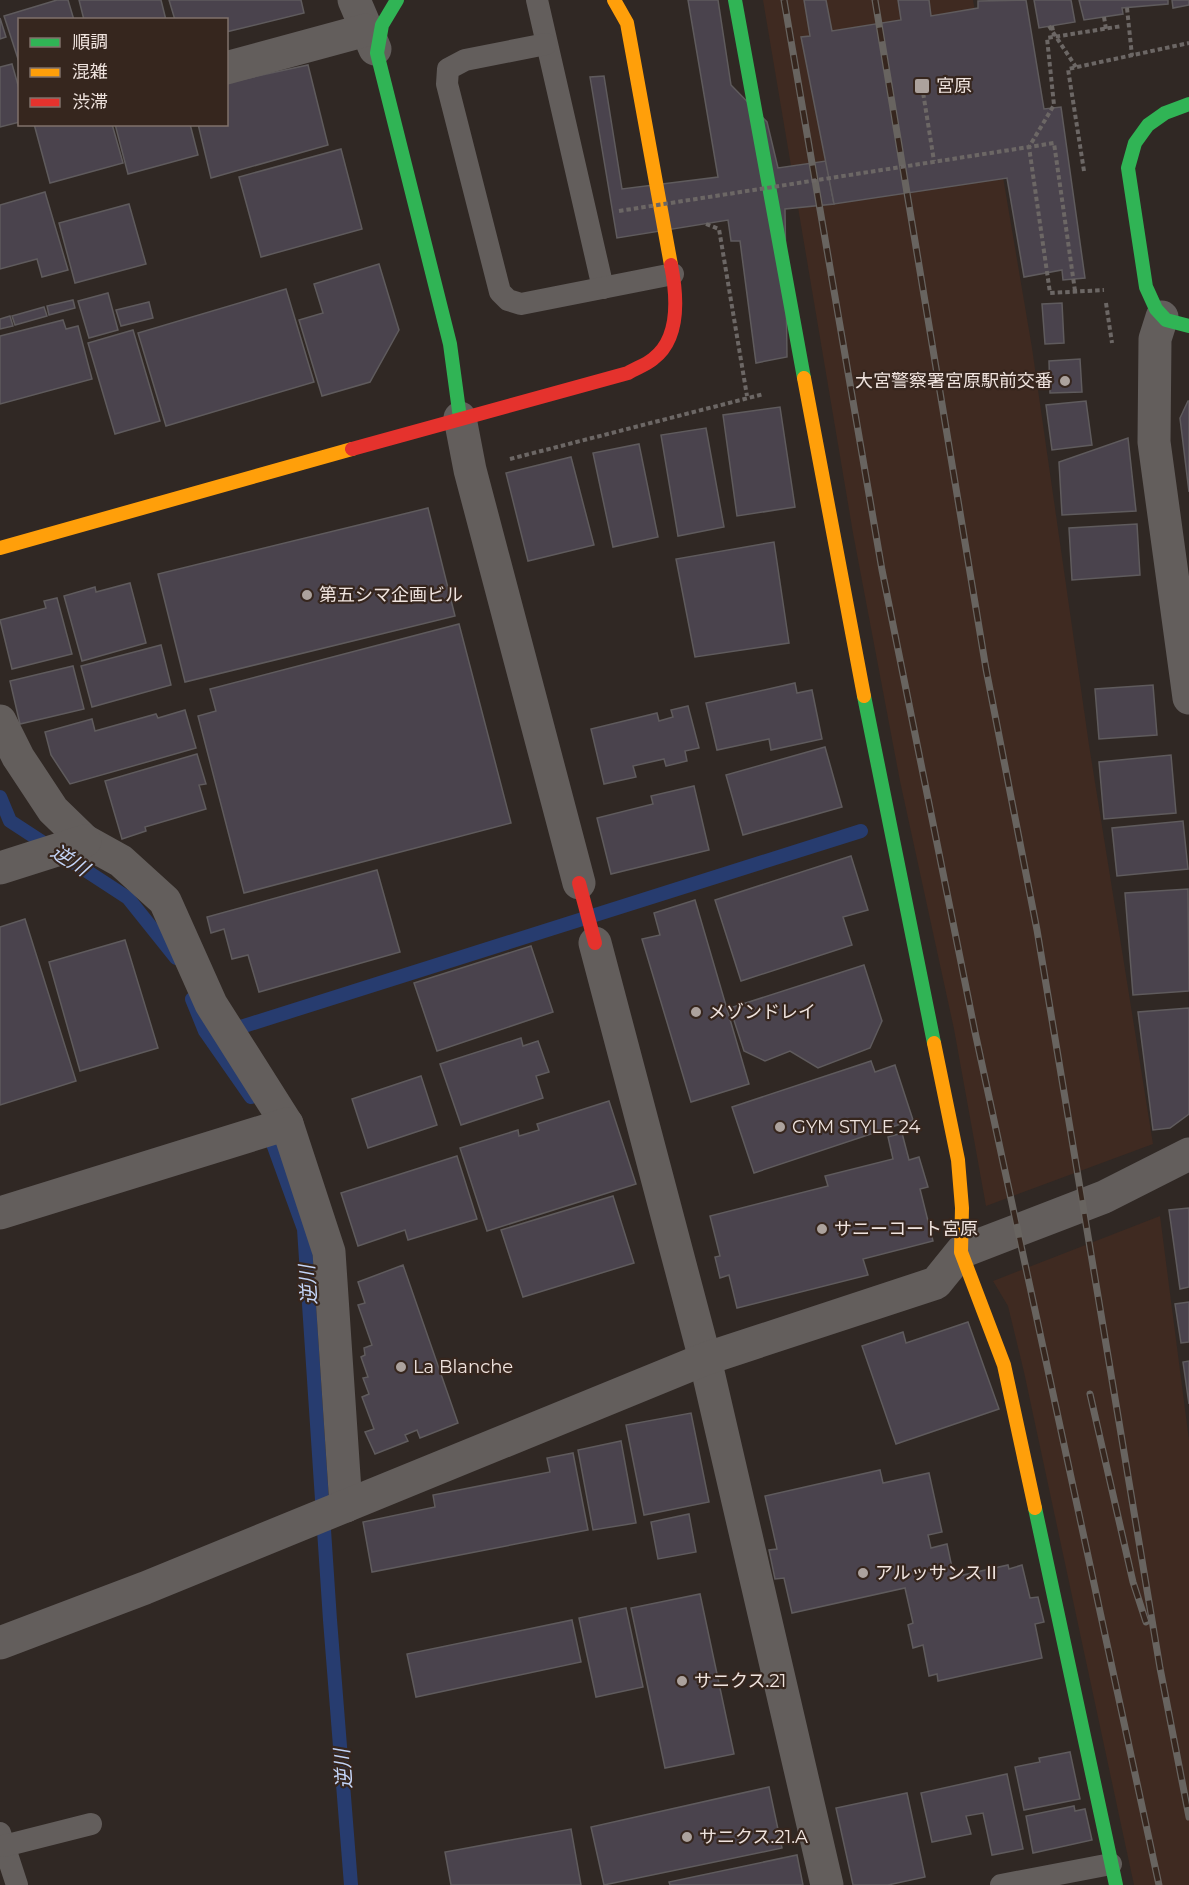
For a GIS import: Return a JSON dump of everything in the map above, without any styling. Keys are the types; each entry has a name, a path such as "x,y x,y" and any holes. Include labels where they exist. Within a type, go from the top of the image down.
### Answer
{"street":[{"path":"354,0 371,41 450,344 470,470 705,1359 827,1885"},
{"path":"228,68 371,41 386,14 398,0"},
{"path":"0,548 628,373 655,358 674,328 673,274 627,23 614,0"},
{"path":"735,0 846,613 958,1160 962,1208 961,1252 1004,1365 1114,1874"},
{"path":"1189,104 1167,111 1152,120 1131,151 1128,168 1146,286 1152,303 1176,321 1155,339 1154,442 1189,698"},
{"path":"0,721 18,757 53,810 83,842 121,861 165,901 211,1004 285,1125 329,1252 344,1507"},
{"path":"8,865 83,842"},
{"path":"0,1213 285,1125"},
{"path":"0,1643 302,1525 705,1359 936,1283 961,1252 1104,1197 1189,1154"}],"lane":[{"path":"537,0 603,288"},
{"path":"546,44 465,60 448,69 447,84 500,292 508,300 521,304 673,274"},
{"path":"16,1885 2,1840 91,1824"},
{"path":"1001,1885 1114,1874"}],"path":[{"path":"1127,8 1132,56"},
{"path":"1104,17 1106,29"},
{"path":"1054,36 1051,26 1076,67"},
{"path":"1104,290 1050,293 1029,147 1054,105 1047,38 1122,26"},
{"path":"922,86 934,162"},
{"path":"619,211 1054,143 1075,291"},
{"path":"501,461 747,396 805,386"}],"shaded area":[{"path":"763,0 973,0 1032,348 1089,745 1153,1144 986,1206 954,1029 900,781 853,533"},
{"path":"1160,1216 1189,1440 1189,1885 1134,1885 1024,1372 1008,1306 993,1281"}],"building":[{"path":"57,0 68,0 73,18 18,18 18,59 4,16"},
{"path":"79,0 161,0 166,18 84,18"},
{"path":"169,0 301,0 304,13 228,32 228,18 174,18"},
{"path":"688,0 718,0 731,85 767,122 778,168 826,161 834,204 785,209 787,357 756,363 740,241 731,241 728,220 617,238 590,77 604,76 622,189 718,177"},
{"path":"804,0 826,0 832,31 901,20 898,0 929,0 931,16 978,8 978,1 1026,0 1044,109 1061,107 1085,278 1063,280 1062,270 1024,277 1007,178 834,204 801,37 810,36"},
{"path":"1034,0 1071,0 1075,22 1039,28"},
{"path":"1079,0 1168,0 1168,4 1122,8 1123,14 1084,20"},
{"path":"1172,0 1189,0 1189,5 1173,8"},
{"path":"0,18 6,37 0,39"},
{"path":"12,64 18,85 18,122 0,127 0,67"},
{"path":"308,65 328,145 211,178 198,126 228,126 228,83"},
{"path":"35,126 113,126 123,163 50,183"},
{"path":"116,126 191,126 198,155 128,174"},
{"path":"341,149 362,229 261,257 239,177"},
{"path":"45,192 68,270 42,277 37,259 0,269 0,205"},
{"path":"129,204 146,264 75,283 59,223"},
{"path":"379,264 399,330 370,382 322,396 299,320 323,313 314,284"},
{"path":"286,289 314,382 166,426 138,333"},
{"path":"108,293 118,330 89,338 78,301"},
{"path":"73,300 75,308 49,315 47,306"},
{"path":"149,302 153,318 121,326 116,310"},
{"path":"1062,303 1064,343 1045,344 1042,304"},
{"path":"44,307 47,316 15,325 12,316"},
{"path":"10,316 13,326 0,329 0,319"},
{"path":"63,320 66,329 78,326 92,379 0,404 0,336"},
{"path":"133,330 160,421 115,434 88,343"},
{"path":"1080,359 1082,392 1050,393 1049,361"},
{"path":"1086,401 1092,445 1052,450 1046,405"},
{"path":"1189,401 1189,492 1180,418"},
{"path":"780,407 795,507 737,516 723,415"},
{"path":"706,428 724,527 678,536 661,435"},
{"path":"1128,438 1136,511 1062,515 1059,462"},
{"path":"639,444 658,537 613,547 593,453"},
{"path":"571,457 594,545 528,561 506,473"},
{"name":"第五シマ企画ビル","path":"428,508 455,616 185,682 158,574"},
{"path":"1137,524 1140,575 1072,580 1069,528"},
{"path":"774,542 789,643 695,657 676,559"},
{"path":"130,583 146,643 82,661 64,596 95,587 96,592"},
{"path":"57,598 72,654 12,669 0,620 46,608 44,601"},
{"path":"459,624 511,823 244,893 198,716 216,711 210,689"},
{"path":"161,645 171,685 92,707 81,666"},
{"path":"73,666 84,709 20,724 10,681"},
{"path":"795,683 797,693 812,690 822,739 771,750 769,739 717,750 706,703"},
{"path":"1153,685 1157,735 1099,739 1095,689"},
{"path":"688,706 699,748 685,751 687,761 666,766 664,759 633,766 636,777 604,784 591,729 657,713 659,721 673,717 671,710"},
{"path":"185,710 196,748 70,784 51,755 45,732 92,719 95,731 156,714 158,718"},
{"path":"825,747 842,807 743,835 726,775"},
{"path":"197,754 206,784 199,785 206,809 145,827 146,831 122,839 105,781"},
{"path":"1171,755 1176,813 1104,819 1099,762"},
{"path":"694,786 709,850 611,874 597,818 653,804 651,796"},
{"path":"1183,821 1188,869 1117,876 1112,828"},
{"path":"851,856 868,910 843,917 852,945 741,981 715,900"},
{"path":"377,870 400,952 259,992 248,955 232,959 224,929 211,933 207,917"},
{"path":"1188,889 1189,991 1133,995 1125,893"},
{"name":"メゾンドレイ","path":"695,900 749,1084 691,1102 642,939 660,935 654,913"},
{"path":"25,919 76,1081 0,1105 0,927"},
{"path":"125,940 158,1048 80,1071 49,962"},
{"path":"531,946 553,1012 437,1051 414,983"},
{"path":"864,965 882,1021 870,1048 818,1068 790,1051 765,1061 744,1051 730,1008"},
{"path":"1189,1008 1189,1114 1170,1128 1153,1130 1138,1012"},
{"path":"521,1038 523,1046 538,1041 549,1072 536,1076 543,1098 461,1125 440,1064"},
{"path":"871,1061 875,1072 895,1065 913,1120 754,1173 732,1107"},
{"path":"421,1076 437,1125 368,1148 352,1099"},
{"path":"609,1101 636,1184 487,1231 460,1148 518,1130 519,1136 539,1130 537,1124"},
{"name":"サニーコート宮原","path":"902,1133 909,1160 919,1157 928,1187 920,1189 933,1241 863,1259 868,1275 737,1308 729,1275 720,1278 715,1257 720,1256 710,1216 828,1186 825,1176 893,1159 888,1137"},
{"path":"457,1156 477,1219 408,1240 405,1230 358,1246 341,1193"},
{"path":"613,1196 634,1263 523,1297 501,1230"},
{"path":"1189,1208 1189,1287 1180,1289 1169,1210"},
{"name":"La Blanche","path":"403,1265 458,1423 420,1438 417,1430 405,1435 408,1441 375,1454 365,1432 374,1429 362,1397 369,1394 363,1378 368,1377 361,1357 365,1355 364,1348 372,1345 358,1305 365,1303 358,1282"},
{"path":"1189,1302 1189,1342 1181,1343 1175,1304"},
{"path":"968,1322 999,1409 896,1444 862,1346 903,1332 906,1343"},
{"path":"1189,1361 1189,1404 1183,1362"},
{"path":"691,1413 709,1502 644,1515 626,1425"},
{"path":"621,1441 636,1523 593,1530 578,1450"},
{"path":"573,1453 588,1530 372,1572 363,1522 435,1507 433,1495 550,1472 547,1458"},
{"name":"アルッサンスⅡ","path":"880,1470 883,1483 929,1473 942,1532 928,1535 931,1548 947,1544 954,1577 1008,1565 1009,1569 1022,1565 1030,1598 1038,1597 1044,1622 1035,1624 1042,1658 938,1681 937,1674 929,1676 923,1645 913,1648 908,1625 913,1623 905,1588 792,1613 784,1578 775,1579 769,1550 777,1549 765,1496"},
{"path":"689,1514 696,1552 658,1559 651,1522"},
{"name":"サニクス.21","path":"700,1594 734,1754 665,1768 631,1608"},
{"path":"626,1608 643,1687 596,1697 579,1618"},
{"path":"572,1620 581,1662 416,1697 407,1654"},
{"path":"1070,1752 1080,1799 1024,1810 1015,1767 1040,1762 1039,1758"},
{"path":"1007,1774 1023,1849 992,1855 983,1813 966,1816 971,1834 932,1842 921,1793"},
{"name":"サニクス.21.A","path":"769,1787 782,1848 604,1885 591,1827"},
{"path":"907,1793 925,1877 888,1885 853,1885 836,1808"},
{"path":"1074,1806 1075,1811 1085,1809 1092,1840 1033,1853 1026,1816"},
{"path":"571,1829 581,1885 451,1885 445,1852"},
{"path":"797,1855 803,1885 670,1885 669,1882"}],"waterway":[{"name":"逆川","path":"0,797 10,821 128,898 176,958"},
{"path":"228,1031 861,831"},
{"name":"逆川","path":"192,999 205,1031 251,1097"},
{"name":"逆川","path":"268,1130 304,1229 330,1620 351,1885"}],"railway":[{"path":"784,0 882,570 975,1032 1159,1885"},
{"path":"875,0 986,669 1037,930 1160,1668 1189,1817"},
{"path":"1090,1394 1133,1582 1146,1622"}],"traffic: fast":[{"path":"397,0 382,25 377,53 450,344 460,418"},
{"path":"735,0 804,378"},
{"path":"1189,104 1165,113 1148,125 1135,143 1128,168 1146,287 1156,309 1166,320 1189,326"},
{"path":"864,696 934,1043"},
{"path":"1035,1508 1116,1885"}],"traffic: slow":[{"path":"614,0 627,23 671,265"},
{"path":"804,378 864,696"},
{"path":"0,548 352,449"},
{"path":"934,1043 958,1160 962,1208 961,1252 1004,1365 1035,1508"}],"traffic: jam":[{"path":"352,449 628,373 647,363 662,350 673,328 675,289 671,265"},
{"path":"579,883 595,943"}],"place":[{"name":"宮原","path":"922,86"},
{"name":"大宮警察署宮原駅前交番","path":"1065,381"},
{"name":"第五シマ企画ビル","path":"307,595"},
{"name":"メゾンドレイ","path":"696,1012"},
{"name":"GYM STYLE 24","path":"780,1127"},
{"name":"サニーコート宮原","path":"822,1229"},
{"name":"La Blanche","path":"401,1367"},
{"name":"アルッサンスⅡ","path":"863,1573"},
{"name":"サニクス.21","path":"682,1681"},
{"name":"サニクス.21.A","path":"687,1837"}]}
